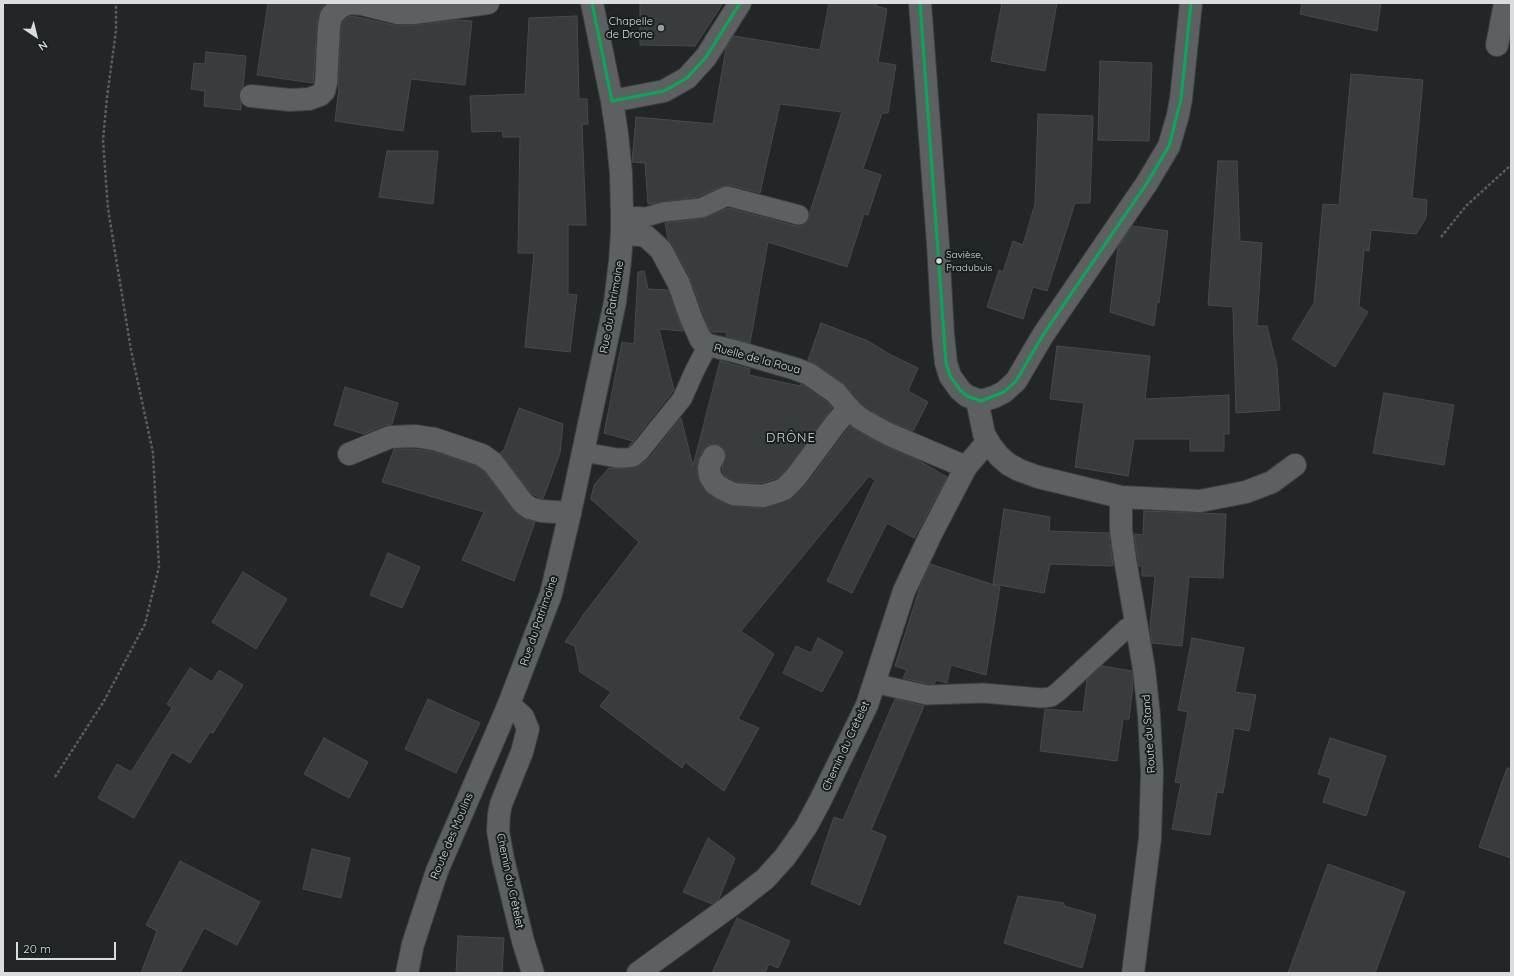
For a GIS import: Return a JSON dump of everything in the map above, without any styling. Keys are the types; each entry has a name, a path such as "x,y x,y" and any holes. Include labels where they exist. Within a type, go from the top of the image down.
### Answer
{"street":[{"path":"251,96 296,100 309,99 320,95 324,91 326,83 331,16 341,6 350,3 362,4 398,13 414,13 488,3"},
{"name":"Rue du Patrimoine","path":"509,704 551,594 570,513 615,302 620,261 622,225 619,156 612,101 592,3"},
{"path":"612,101 664,91 687,78 706,57 740,3"},
{"path":"920,3 946,362 950,376 960,390 967,396 981,401 1004,392 1016,381 1047,329 1148,183 1169,146 1181,100 1191,3"},
{"path":"1497,45 1505,3"},
{"name":"Ruelle de la Roua","path":"622,225 647,237 661,250 679,284 691,318 701,340 708,345 734,351 809,374 836,394 861,419 888,434 966,467"},
{"path":"977,400 982,425 988,441 998,456 1019,470 1038,477 1121,497 1200,501 1246,492 1272,482 1295,465"},
{"path":"714,456 710,462 710,476 716,484 723,489 733,494 763,496 780,491 790,485 849,408"},
{"path":"350,454 390,437 415,436 435,439 482,455 493,463 523,502 530,508 553,513 570,513"},
{"name":"Chemin du Crêtelet","path":"638,973 734,904 765,879 776,868 806,827 867,705 904,591 931,534 966,467 988,441"},
{"name":"Route du Stand","path":"1121,497 1121,530 1144,669 1149,715 1152,773 1150,838 1133,973"},
{"name":"Chemin du Crêtelet","path":"509,704 523,716 528,729 522,752 499,814 498,831 503,859 523,941 533,973"},
{"name":"Route des Moulins","path":"407,973 413,944 436,871 509,704"}],"lane":[{"path":"622,225 663,212 701,208 726,196 799,215"},
{"path":"583,452 617,458 633,457 640,451 682,399 708,345"},
{"path":"873,683 927,696 983,693 1041,698 1051,697 1127,628 1136,622"}],"path":[{"path":"55,777 104,701 145,624 159,567 153,453 131,350 111,225 103,140 116,31 116,3"},
{"path":"1441,237 1466,206 1511,166"}],"building":[{"path":"268,3 326,3 319,13 317,25 313,83 257,75"},
{"path":"640,3 723,3 695,46 640,45"},
{"path":"829,3 877,3 876,6 887,9 878,62 896,65 888,113 882,113 863,169 881,175 868,215 864,214 847,267 768,242 750,343 726,336 727,332 711,332 690,278 668,239 665,223 702,219 728,208 796,226 802,226 809,218 842,112 780,104 760,193 730,185 723,186 698,197 648,204 645,163 632,162 636,117 713,124 726,48 734,36 820,50"},
{"path":"1002,3 1057,3 1045,71 991,61"},
{"path":"1302,3 1381,3 1377,31 1300,14"},
{"path":"352,16 398,26 458,20 472,21 465,85 411,79 403,131 335,121 339,87 341,28 343,22 348,17"},
{"path":"577,16 579,99 587,99 588,124 582,124 586,225 568,225 568,294 577,295 570,352 525,347 534,253 518,253 520,137 503,137 502,131 472,132 470,96 525,94 529,18"},
{"path":"206,52 246,56 243,87 239,95 241,110 204,106 205,91 191,89 194,63 205,64"},
{"path":"1100,61 1152,63 1149,141 1098,140"},
{"path":"1351,74 1423,80 1412,198 1427,200 1426,218 1416,234 1371,230 1369,251 1364,250 1359,306 1368,312 1335,367 1292,339 1314,303 1323,204 1339,205"},
{"path":"1038,114 1093,116 1090,203 1075,203 1047,291 1033,287 1023,319 987,307 999,270 1003,272 1013,241 1023,245 1035,204"},
{"path":"387,151 438,151 433,204 379,197"},
{"path":"1218,161 1237,161 1240,241 1262,243 1257,326 1267,326 1277,367 1280,410 1236,413 1233,307 1208,305"},
{"path":"1132,226 1168,231 1159,303 1157,302 1154,326 1110,312 1118,247"},
{"path":"644,271 648,289 668,290 683,331 659,329 674,390 632,443 628,447 633,441 604,433 622,342 634,344 638,272"},
{"path":"821,323 868,341 891,355 918,368 908,391 928,402 913,431 893,423 868,409 843,383 808,360"},
{"path":"1057,346 1150,356 1145,399 1229,395 1229,434 1224,434 1224,451 1190,451 1190,439 1134,439 1128,476 1075,467 1084,403 1050,399"},
{"path":"720,361 750,369 749,375 800,386 801,384 827,402 832,408 787,469 777,478 762,483 736,482 724,475 722,468 726,456 725,450 721,445 707,445 698,460 698,478 705,491 717,500 732,506 762,508 789,500 806,485 850,426 882,445 916,459 947,477 914,538 887,523 852,593 827,581 875,480 869,476 741,631 774,654 738,719 759,728 724,791 685,762 682,768 600,706 611,692 580,672 575,646 565,642 584,614 639,542 591,499 594,485 609,468 629,469 640,465 649,458 681,418 693,466"},
{"path":"345,387 398,403 392,424 385,425 364,434 334,425"},
{"path":"1384,393 1454,405 1444,465 1373,453"},
{"path":"519,408 563,424 560,453 543,499 532,494 500,453 504,450"},
{"path":"394,449 432,451 476,466 484,472 516,513 523,518 535,522 514,581 462,560 484,512 382,482"},
{"path":"1004,509 1050,517 1049,531 1109,533 1113,566 1050,564 1044,593 993,584"},
{"path":"1144,511 1226,514 1223,578 1189,577 1182,646 1152,643 1150,627 1155,576 1142,576 1142,566 1139,566 1134,534 1143,535"},
{"path":"388,553 420,567 402,608 370,595"},
{"path":"930,564 1000,587 986,675 951,665 947,683 936,680 934,684 928,684 903,678 907,670 895,666 920,587"},
{"path":"243,572 287,599 256,649 212,622"},
{"path":"818,638 843,652 822,692 783,673 796,646 811,653"},
{"path":"1192,638 1244,648 1235,692 1256,695 1249,731 1234,728 1223,793 1217,792 1210,835 1172,829 1181,783 1175,782 1188,712 1178,710"},
{"path":"1102,666 1132,671 1133,685 1129,719 1123,719 1117,761 1040,751 1045,709 1083,712 1087,680"},
{"path":"190,668 212,682 219,670 243,685 213,733 210,732 190,763 172,752 134,818 98,798 117,764 131,772 172,708 167,704"},
{"path":"428,699 480,723 456,773 405,749"},
{"path":"895,699 924,706 871,830 886,836 860,905 811,884 834,817 843,820"},
{"path":"324,738 368,762 349,798 304,774"},
{"path":"1330,738 1386,756 1366,816 1323,802 1331,778 1318,774"},
{"path":"1507,768 1511,769 1511,858 1479,847"},
{"path":"708,838 735,858 719,899 712,904 683,892"},
{"path":"312,849 350,858 341,898 303,889"},
{"path":"180,861 260,902 237,945 204,928 180,973 141,973 157,931 146,925"},
{"path":"1328,864 1405,892 1375,973 1288,973"},
{"path":"1018,896 1064,903 1064,906 1096,915 1082,968 1004,943"},
{"path":"737,918 790,941 778,968 769,964 765,973 712,973"},
{"path":"458,936 504,938 502,973 456,973"}],"transit line":[{"path":"592,3 612,101 664,91 687,78 706,57 740,3"},
{"path":"920,3 946,363 950,376 960,390 967,396 981,401 1004,392 1016,381 1043,335 1147,183 1169,146 1181,99 1191,3"}],"place":[{"name":"Chapelle de Drone","path":"661,28"},
{"name":"Savièse, Pradubuis","path":"939,261"}],"district":[{"name":"DRÔNE","path":"791,438"}]}
